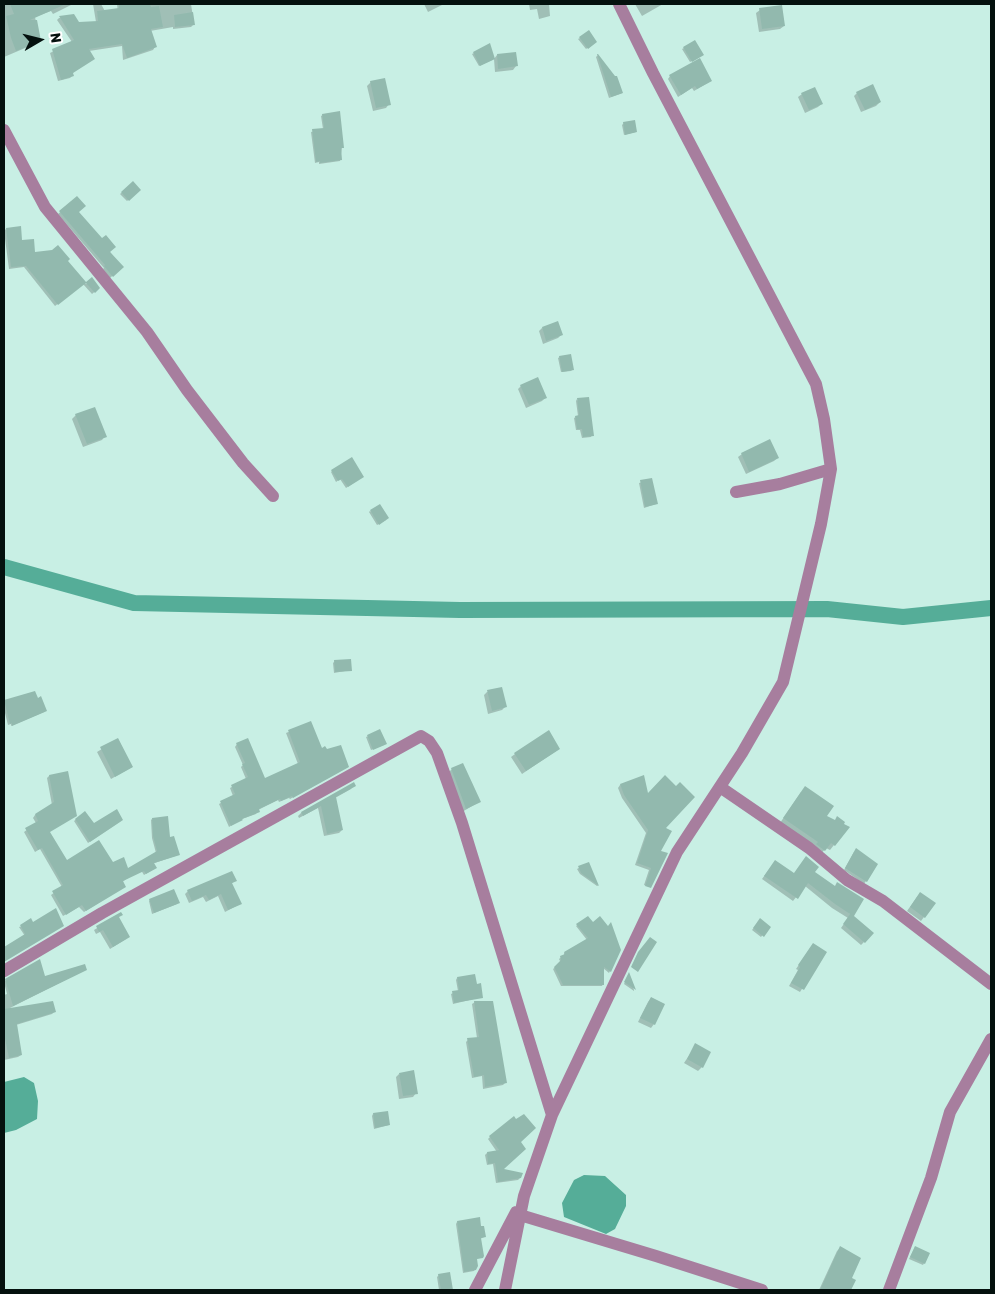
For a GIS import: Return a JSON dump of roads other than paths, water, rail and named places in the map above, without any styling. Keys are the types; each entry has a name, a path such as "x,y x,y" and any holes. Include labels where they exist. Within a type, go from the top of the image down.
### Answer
{"street":[{"path":"506,1290 524,1196 552,1115 677,852 742,753 783,682 821,524 831,469 824,419 816,384 653,73 619,4"},
{"path":"4,130 45,207 147,332 187,390 243,463 272,496"},
{"path":"736,492 780,484 831,469"},
{"path":"4,972 102,913 422,736 429,741 437,754 462,823 552,1115"},
{"path":"720,787 809,848 847,880 883,901 991,984"},
{"path":"889,1290 930,1178 950,1112 991,1039"},
{"path":"476,1290 524,1196"},
{"path":"520,1215 762,1290"}],"waterway":[{"path":"4,567 134,603 460,610 827,609 903,617 991,608"}]}
